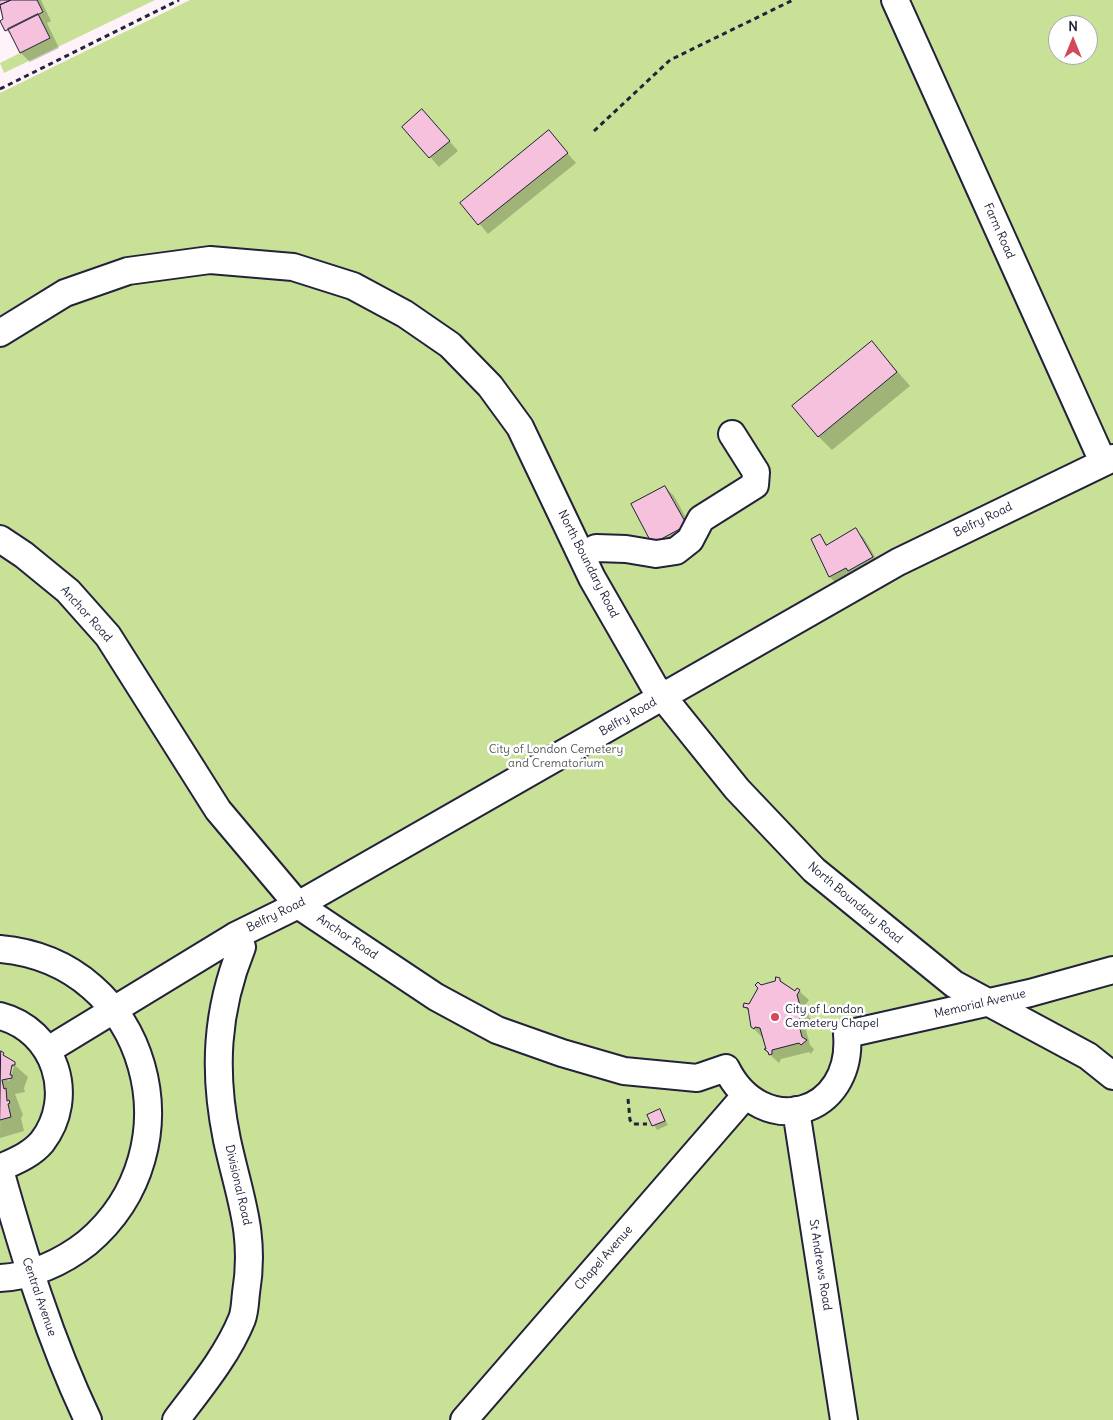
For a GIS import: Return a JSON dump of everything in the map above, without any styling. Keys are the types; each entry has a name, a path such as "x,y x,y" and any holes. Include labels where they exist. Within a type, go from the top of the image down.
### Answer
{"lane":[{"name":"Farm Road","path":"895,0 1108,460"},
{"name":"North Boundary Road","path":"0,333 64,293 128,271 210,260 293,267 353,286 405,314 450,345 490,386 520,426 597,586 654,686 736,788 814,870 954,984 988,1003 1023,1019 1088,1056 1113,1076"},
{"path":"583,555 596,548 626,549 656,554 676,551 690,540 701,518 755,485 756,472 732,434"},
{"name":"Belfry Road","path":"48,1050 234,936 298,905 898,562 1108,460"},
{"name":"Anchor Road","path":"0,539 24,555 68,591 108,636 218,810 298,905 436,997 497,1030 562,1053 624,1071 697,1078 726,1068 734,1083 745,1096"},
{"name":"Divisional Road","path":"176,1420 215,1368 242,1318 250,1274 250,1243 245,1209 227,1140 220,1083 218,1032 229,978 242,947 234,936"},
{"path":"0,949 29,954 54,964 77,977 98,994 114,1011 130,1036 141,1061 147,1087 149,1113 147,1140 141,1166 130,1190 116,1213 98,1233 78,1250 54,1263 29,1273 0,1278"},
{"name":"Memorial Avenue","path":"796,1110 819,1101 838,1084 846,1068 848,1052 847,1034 988,1003 1113,970"},
{"path":"0,1016 12,1019 32,1031 48,1050 58,1072 60,1096 54,1121 42,1142 22,1158 0,1169"},
{"path":"745,1096 760,1106 778,1110 796,1110"},
{"name":"Chapel Avenue","path":"464,1420 745,1096"},
{"name":"St Andrews Road","path":"796,1110 844,1420"},
{"name":"Central Avenue","path":"0,1169 29,1273 70,1383 88,1420"}],"path":[{"path":"0,89 179,0"},
{"path":"594,131 670,60 792,0"},
{"path":"624,1071 630,1120 636,1125 647,1124"}],"green space":[{"path":"37,0 155,0 4,73 0,63 50,38 38,14 43,12"},
{"name":"City of London Cemetery and Crematorium","path":"190,0 1113,0 1113,1420 0,1420 0,93"}],"building":[{"path":"0,0 11,0 0,5"},
{"path":"11,0 37,0 43,12 5,31 0,21 3,19 0,5"},
{"path":"38,14 50,38 20,53 8,29"},
{"path":"422,109 450,141 429,158 402,127"},
{"path":"549,130 568,153 478,225 460,203"},
{"path":"872,341 897,372 818,437 792,406"},
{"path":"665,486 687,525 652,544 631,504"},
{"path":"856,528 873,557 848,571 846,568 829,577 811,539 820,534 826,545"},
{"name":"City of London Cemetery Chapel","path":"776,977 780,978 780,981 795,991 797,988 800,990 797,995 801,1009 805,1011 798,1021 802,1037 807,1040 801,1045 799,1043 772,1050 772,1054 769,1055 764,1049 766,1049 760,1028 755,1027 754,1029 751,1027 748,1008 743,1007 744,1003 749,1004 758,988 755,985 758,982 761,985 775,981"},
{"path":"1,1051 4,1053 3,1055 15,1062 15,1065 12,1065 10,1075 12,1075 12,1078 2,1080 4,1089 6,1088 7,1101 9,1100 10,1103 8,1104 11,1117 0,1120"},
{"path":"660,1109 665,1121 652,1126 647,1115"}],"place":[{"name":"City of London Cemetery Chapel","path":"775,1017"}]}
